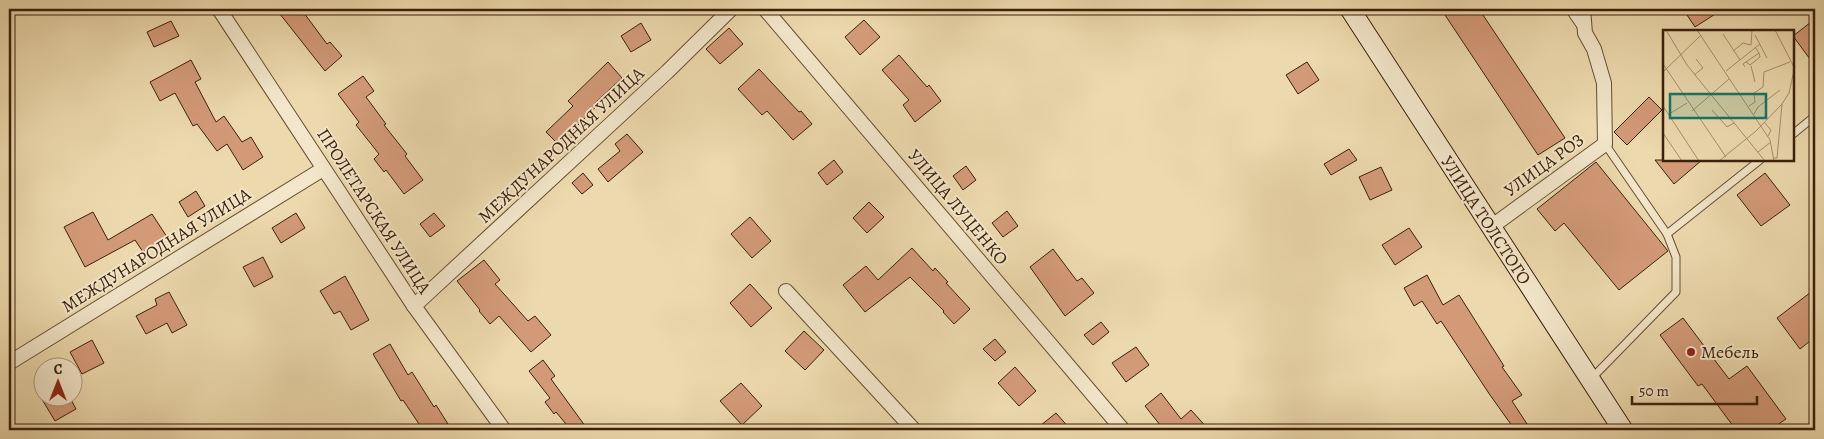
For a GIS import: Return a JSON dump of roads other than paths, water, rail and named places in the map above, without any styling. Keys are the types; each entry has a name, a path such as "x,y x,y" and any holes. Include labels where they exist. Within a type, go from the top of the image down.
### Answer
{"main road":[{"name":"УЛИЦА ТОЛСТОГО","path":"1350,9 1623,430"}],"street":[{"name":"ПРОЛЕТАРСКАЯ УЛИЦА","path":"218,9 414,306 504,430"},
{"name":"МЕЖДУНАРОДНАЯ УЛИЦА","path":"414,306 667,72 731,9"},
{"name":"УЛИЦА ЛУЦЕНКО","path":"765,9 1123,430"},
{"name":"УЛИЦА РОЗ","path":"1491,227 1605,144 1604,83 1594,49 1585,33 1583,9"},
{"name":"МЕЖДУНАРОДНАЯ УЛИЦА","path":"9,364 323,169"},
{"path":"786,292 914,430"}],"lane":[{"path":"1569,9 1585,33"},
{"path":"1794,133 1815,116"},
{"path":"1590,380 1676,292 1676,257 1667,234 1605,144"},
{"path":"1667,234 1759,161"}],"place":[{"name":"Мебель","path":"1691,352"}]}
